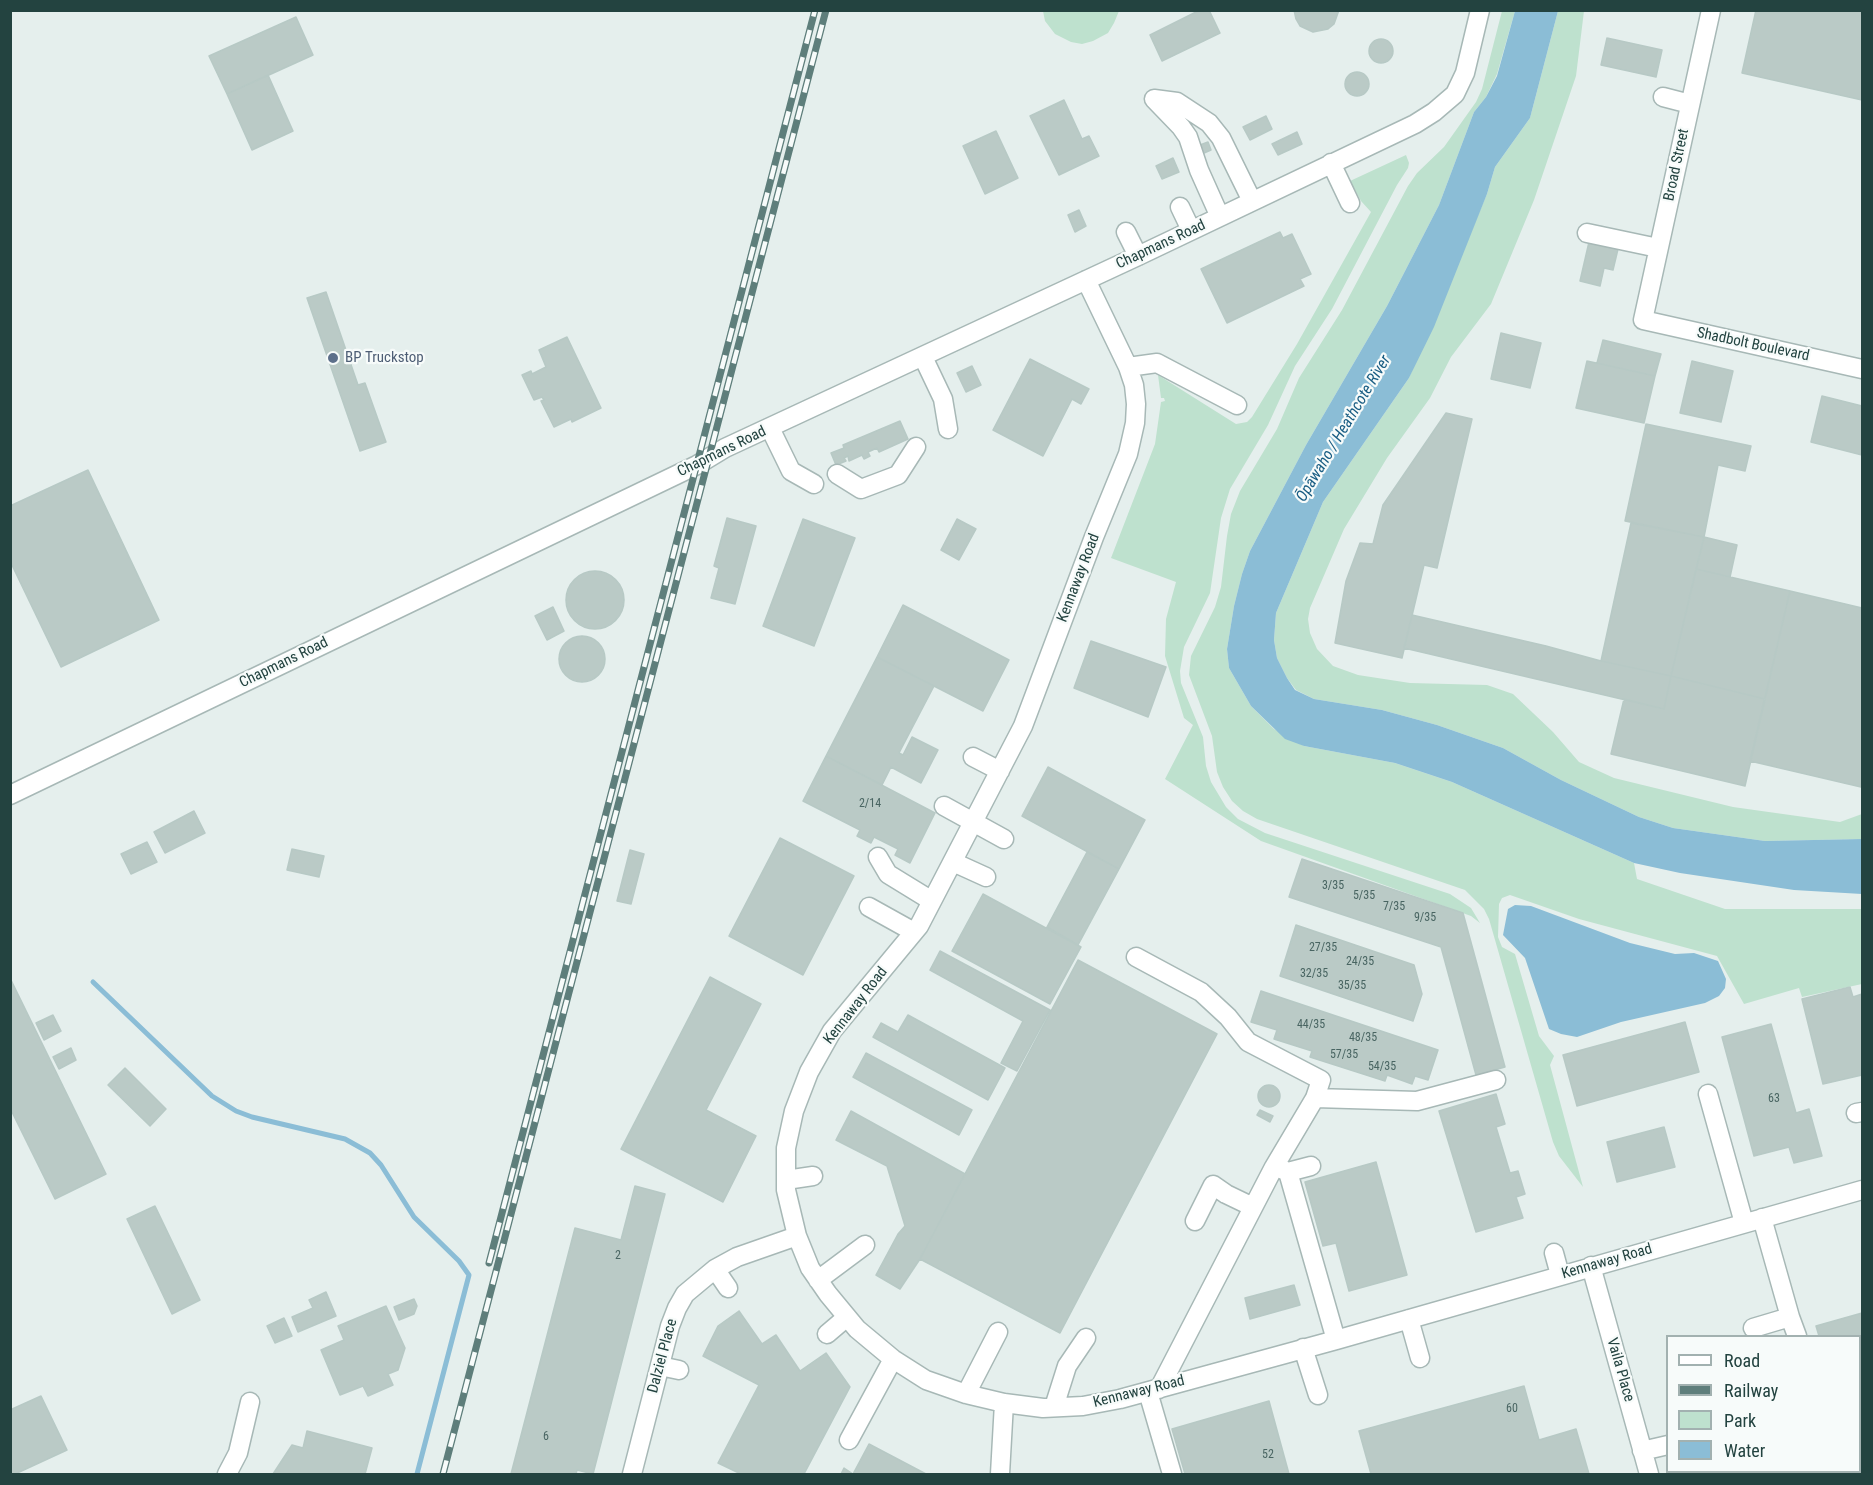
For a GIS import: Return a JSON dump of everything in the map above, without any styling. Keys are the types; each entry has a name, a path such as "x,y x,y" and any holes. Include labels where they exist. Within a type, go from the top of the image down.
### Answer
{"street":[{"name":"Chapmans Road","path":"10,795 686,470 725,448 1138,256 1434,112 1455,94 1461,84 1480,10"},
{"name":"Broad Street","path":"1643,320 1711,10"},
{"path":"1663,97 1690,104"},
{"path":"1220,217 1199,170 1188,137 1154,99 1177,102 1209,123 1221,138 1252,201"},
{"path":"1331,164 1350,203"},
{"path":"1180,207 1191,230"},
{"path":"1126,232 1138,256"},
{"path":"1587,232 1658,248"},
{"name":"Kennaway Road","path":"1086,280 1128,367 1134,386 1135,423 1128,454 1094,537 1023,726 914,932 832,1031 809,1072 792,1120 786,1148 786,1190 797,1236 810,1268 857,1329 893,1359 926,1380 966,1394 1004,1403 1054,1407 1083,1406 1153,1390 1336,1340 1863,1190"},
{"name":"Shadbolt Boulevard","path":"1643,320 1863,369"},
{"path":"923,357 943,399 948,429"},
{"path":"1128,367 1157,363 1237,405"},
{"path":"770,428 791,471 814,483"},
{"path":"837,474 861,489 898,475 916,447"},
{"path":"973,757 1000,771"},
{"path":"944,806 1004,839"},
{"path":"878,857 888,874 932,901"},
{"path":"953,862 986,877"},
{"path":"869,907 914,932"},
{"path":"1136,957 1201,992 1228,1017 1248,1042 1321,1080 1315,1098 1281,1169 1253,1207 1153,1390 1172,1474"},
{"path":"1315,1098 1417,1101 1496,1080"},
{"path":"1708,1094 1797,1335"},
{"path":"1281,1169 1311,1166"},
{"path":"1281,1169 1336,1340"},
{"path":"786,1179 813,1176"},
{"path":"1195,1221 1213,1185 1253,1207"},
{"name":"Dalziel Place","path":"635,1474 670,1326 686,1294 715,1269 737,1257 797,1236"},
{"path":"818,1280 865,1245"},
{"path":"1554,1253 1560,1275"},
{"name":"Vaila Place","path":"1591,1266 1649,1474"},
{"path":"715,1269 728,1288"},
{"path":"827,1334 847,1317"},
{"path":"1753,1328 1790,1317"},
{"path":"1409,1318 1420,1358"},
{"path":"966,1394 998,1332"},
{"path":"1054,1407 1067,1365 1086,1338"},
{"path":"1303,1348 1318,1395"},
{"path":"849,1440 893,1359"},
{"path":"660,1366 679,1370"},
{"path":"227,1474 238,1453 250,1402"},
{"path":"1000,1474 1004,1403"},
{"path":"1642,1451 1666,1445"}],"green space":[{"path":"1043,10 1119,11 1108,33 1082,44 1071,42 1055,34 1045,21"},
{"path":"1502,11 1515,11 1497,74 1486,97 1474,112 1439,205 1387,306 1306,445 1250,551 1234,606 1227,649 1229,668 1251,706 1274,729 1304,746 1395,763 1452,782 1634,863 1637,879 1725,909 1862,909 1862,984 1802,997 1799,988 1744,1004 1717,956 1579,919 1510,895 1502,898 1499,904 1498,937 1502,947 1515,954 1539,1036 1554,1056 1550,1065 1583,1187 1559,1156 1553,1142 1489,919 1484,909 1465,890 1257,819 1243,811 1232,801 1217,772 1212,736 1189,675 1191,656 1215,607 1221,587 1231,514 1240,491 1277,429 1299,378 1342,310 1408,186 1417,173 1444,147 1476,102 1482,89"},
{"path":"1558,11 1584,11 1576,76 1534,200 1491,304 1451,357 1430,398 1387,458 1344,529 1310,608 1308,619 1310,633 1317,649 1333,666 1358,675 1410,683 1487,685 1513,694 1553,732 1579,762 1614,778 1733,807 1840,822 1862,814 1862,839 1765,841 1673,828 1639,817 1561,780 1503,748 1437,725 1382,710 1314,699 1296,690 1277,658 1274,640 1276,613 1323,502 1409,378 1487,194 1495,167 1530,118"},
{"path":"1406,155 1408,168 1332,309 1295,366 1268,425 1230,489 1221,518 1210,593 1184,647 1180,671 1181,683 1203,737 1206,766 1211,782 1226,807 1238,819 1265,833 1450,894 1471,908 1480,923 1471,916 1261,841 1165,779 1193,725 1184,718 1165,656 1166,619 1176,582 1111,558 1155,444 1161,402 1165,401 1161,398 1158,375 1236,424 1247,422 1297,344 1371,212 1361,201 1350,181"}],"water":[{"name":"Ōpāwaho / Heathcote River","path":"1515,11 1558,11 1530,118 1495,167 1487,194 1434,327 1409,378 1323,502 1276,613 1274,640 1277,658 1295,690 1314,699 1382,710 1437,725 1503,748 1561,780 1639,817 1673,828 1765,841 1862,839 1862,894 1794,890 1680,873 1634,863 1452,782 1395,763 1304,746 1285,739 1251,706 1229,668 1227,649 1234,606 1250,551 1306,445 1387,306 1439,205 1474,112 1486,97 1497,76"},
{"path":"1515,905 1531,906 1630,943 1675,954 1694,953 1718,961 1726,979 1725,988 1719,996 1705,1003 1621,1022 1577,1037 1561,1034 1549,1029 1525,958 1503,935 1508,909"}],"building":[{"path":"1200,10 1209,10 1220,33 1162,61 1150,35"},
{"path":"1294,10 1339,10 1334,24 1328,29 1313,32 1300,26"},
{"path":"1756,10 1862,10 1862,100 1742,73"},
{"path":"296,17 313,55 227,94 209,56"},
{"path":"1607,38 1662,50 1656,77 1601,65"},
{"path":"1381,39 1386,40 1392,46 1392,56 1386,62 1381,63 1376,62 1370,56 1369,51 1370,46 1376,40"},
{"path":"1357,72 1362,73 1368,79 1368,89 1362,95 1357,96 1352,95 1346,89 1345,84 1346,79 1352,73"},
{"path":"268,75 293,131 252,150 227,94"},
{"path":"1064,100 1082,139 1089,136 1099,156 1059,175 1030,116"},
{"path":"1266,116 1272,129 1250,140 1243,127"},
{"path":"996,131 1018,178 985,194 963,146"},
{"path":"1297,132 1302,144 1278,155 1272,144"},
{"path":"1208,142 1211,150 1204,153 1200,145"},
{"path":"1173,158 1179,172 1162,179 1156,166"},
{"path":"1079,210 1086,226 1075,232 1068,215"},
{"path":"1280,232 1283,238 1292,234 1311,274 1300,279 1304,286 1227,323 1201,269"},
{"path":"1589,242 1618,249 1613,270 1604,268 1600,286 1580,281"},
{"path":"326,292 358,385 365,383 386,442 360,451 307,298"},
{"path":"1501,333 1541,343 1530,388 1491,379"},
{"path":"567,337 601,408 572,422 571,419 554,427 541,401 544,400 542,397 534,400 522,375 531,371 532,374 546,367 539,350"},
{"path":"1603,340 1661,354 1655,376 1597,363"},
{"path":"1030,359 1089,389 1081,404 1072,399 1043,456 993,430"},
{"path":"1587,361 1655,376 1644,423 1576,408"},
{"path":"1692,361 1733,371 1721,422 1680,413"},
{"path":"972,366 981,385 966,392 957,373"},
{"path":"1822,396 1862,406 1862,455 1811,442"},
{"path":"1446,413 1472,419 1437,568 1424,565 1402,658 1335,643 1346,581 1360,543 1373,544 1383,505"},
{"path":"900,421 908,439 879,452 877,448 868,452 870,456 864,459 862,455 849,461 848,456 844,458 846,461 836,465 831,453 844,448 843,445"},
{"path":"1646,424 1751,446 1745,471 1718,465 1704,537 1625,521"},
{"path":"88,470 159,620 61,667 10,561 10,506"},
{"path":"727,518 756,526 735,604 711,598 719,568 714,566"},
{"path":"803,519 855,538 814,646 763,626"},
{"path":"957,519 976,529 959,560 941,550"},
{"path":"1631,523 1704,537 1671,676 1601,661"},
{"path":"1704,537 1737,545 1730,577 1696,569"},
{"path":"1696,569 1790,591 1765,699 1671,676"},
{"path":"595,571 606,573 619,584 624,600 622,611 611,624 595,629 584,627 571,616 566,600 568,589 579,576"},
{"path":"1790,591 1862,608 1861,787 1750,761"},
{"path":"903,605 1009,660 983,711 877,657"},
{"path":"553,607 564,631 547,640 535,616"},
{"path":"1412,615 1671,676 1664,709 1404,648"},
{"path":"582,636 598,643 605,659 598,675 582,682 566,675 559,659 566,643"},
{"path":"1091,641 1166,667 1148,717 1074,688"},
{"path":"877,657 934,686 899,753 903,755 912,737 938,750 921,783 891,767 882,785 826,756"},
{"path":"1671,676 1765,699 1745,786 1611,754 1624,699 1664,709"},
{"path":"826,756 935,813 910,863 895,855 898,849 874,837 871,843 857,836 860,830 803,801"},
{"path":"1048,767 1145,820 1119,869 1022,816"},
{"path":"194,811 205,833 165,853 154,832"},
{"path":"780,838 854,876 803,975 729,936"},
{"path":"147,842 157,862 131,874 121,854"},
{"path":"292,849 324,856 319,877 287,870"},
{"path":"630,850 644,854 631,904 617,901"},
{"path":"1087,852 1119,869 1078,945 1047,927"},
{"path":"1302,859 1463,913 1505,1067 1476,1075 1441,947 1289,897"},
{"path":"983,894 1081,947 1050,1004 952,951"},
{"path":"1296,925 1414,965 1422,994 1413,1021 1280,976"},
{"path":"940,951 1050,1010 1017,1071 1001,1063 1023,1021 930,970"},
{"path":"1078,960 1217,1034 1060,1333 920,1259"},
{"path":"710,977 761,1004 706,1110 756,1136 723,1202 621,1149"},
{"path":"10,978 106,1174 55,1199 10,1108"},
{"path":"1850,987 1853,997 1862,994 1862,1075 1823,1084 1802,999"},
{"path":"1261,991 1438,1050 1428,1080 1415,1076 1412,1084 1387,1075 1385,1081 1310,1057 1312,1051 1274,1039 1277,1030 1251,1022"},
{"path":"53,1015 61,1031 44,1040 36,1023"},
{"path":"908,1015 1005,1068 988,1100 873,1037 881,1023 898,1032"},
{"path":"1685,1022 1699,1072 1577,1106 1563,1055"},
{"path":"1771,1024 1796,1113 1809,1109 1822,1156 1794,1163 1789,1147 1754,1156 1722,1037"},
{"path":"71,1048 76,1060 59,1069 53,1057"},
{"path":"866,1053 972,1110 959,1135 853,1077"},
{"path":"125,1068 166,1109 150,1126 108,1085"},
{"path":"1269,1085 1277,1088 1280,1096 1277,1104 1269,1107 1261,1104 1258,1096 1261,1088"},
{"path":"1496,1094 1505,1124 1496,1127 1510,1173 1518,1171 1525,1194 1516,1197 1523,1218 1476,1232 1439,1111"},
{"path":"1260,1110 1273,1116 1270,1122 1257,1115"},
{"path":"851,1111 965,1174 920,1259 900,1289 876,1275 898,1234 905,1226 887,1166 836,1140"},
{"path":"1664,1127 1675,1167 1617,1182 1607,1142"},
{"path":"1376,1162 1407,1275 1349,1291 1336,1243 1323,1246 1305,1182"},
{"path":"635,1186 665,1194 593,1474 577,1470 576,1474 511,1474 575,1228 621,1240"},
{"path":"155,1206 200,1300 172,1314 127,1219"},
{"path":"1294,1285 1300,1305 1250,1319 1245,1298"},
{"path":"326,1292 336,1316 298,1332 292,1317 313,1308 309,1300"},
{"path":"414,1299 417,1306 414,1314 399,1320 394,1307"},
{"path":"386,1306 405,1348 398,1370 388,1374 393,1385 368,1396 363,1386 340,1395 321,1350 344,1340 338,1326"},
{"path":"739,1311 762,1344 776,1335 800,1371 826,1353 850,1387 804,1474 741,1474 718,1463 759,1385 703,1356 718,1326"},
{"path":"1862,1313 1861,1448 1861,1335 1819,1335 1816,1326"},
{"path":"284,1318 292,1336 275,1343 267,1326"},
{"path":"1524,1386 1539,1440 1576,1429 1589,1474 1371,1474 1359,1431"},
{"path":"41,1396 67,1450 15,1474 10,1474 10,1410"},
{"path":"1269,1401 1289,1474 1185,1474 1172,1429"},
{"path":"307,1431 372,1448 365,1474 273,1474 292,1445 303,1448"},
{"path":"869,1444 926,1474 853,1474"},
{"path":"844,1468 853,1474 841,1474"}],"waterway":[{"path":"93,982 212,1096 236,1111 252,1117 345,1139 370,1153 381,1165 414,1217 459,1261 469,1275 417,1474"}],"railway":[{"path":"489,1263 815,10"},
{"path":"443,1474 826,10"}],"place":[{"name":"BP Truckstop","path":"333,358"}]}
